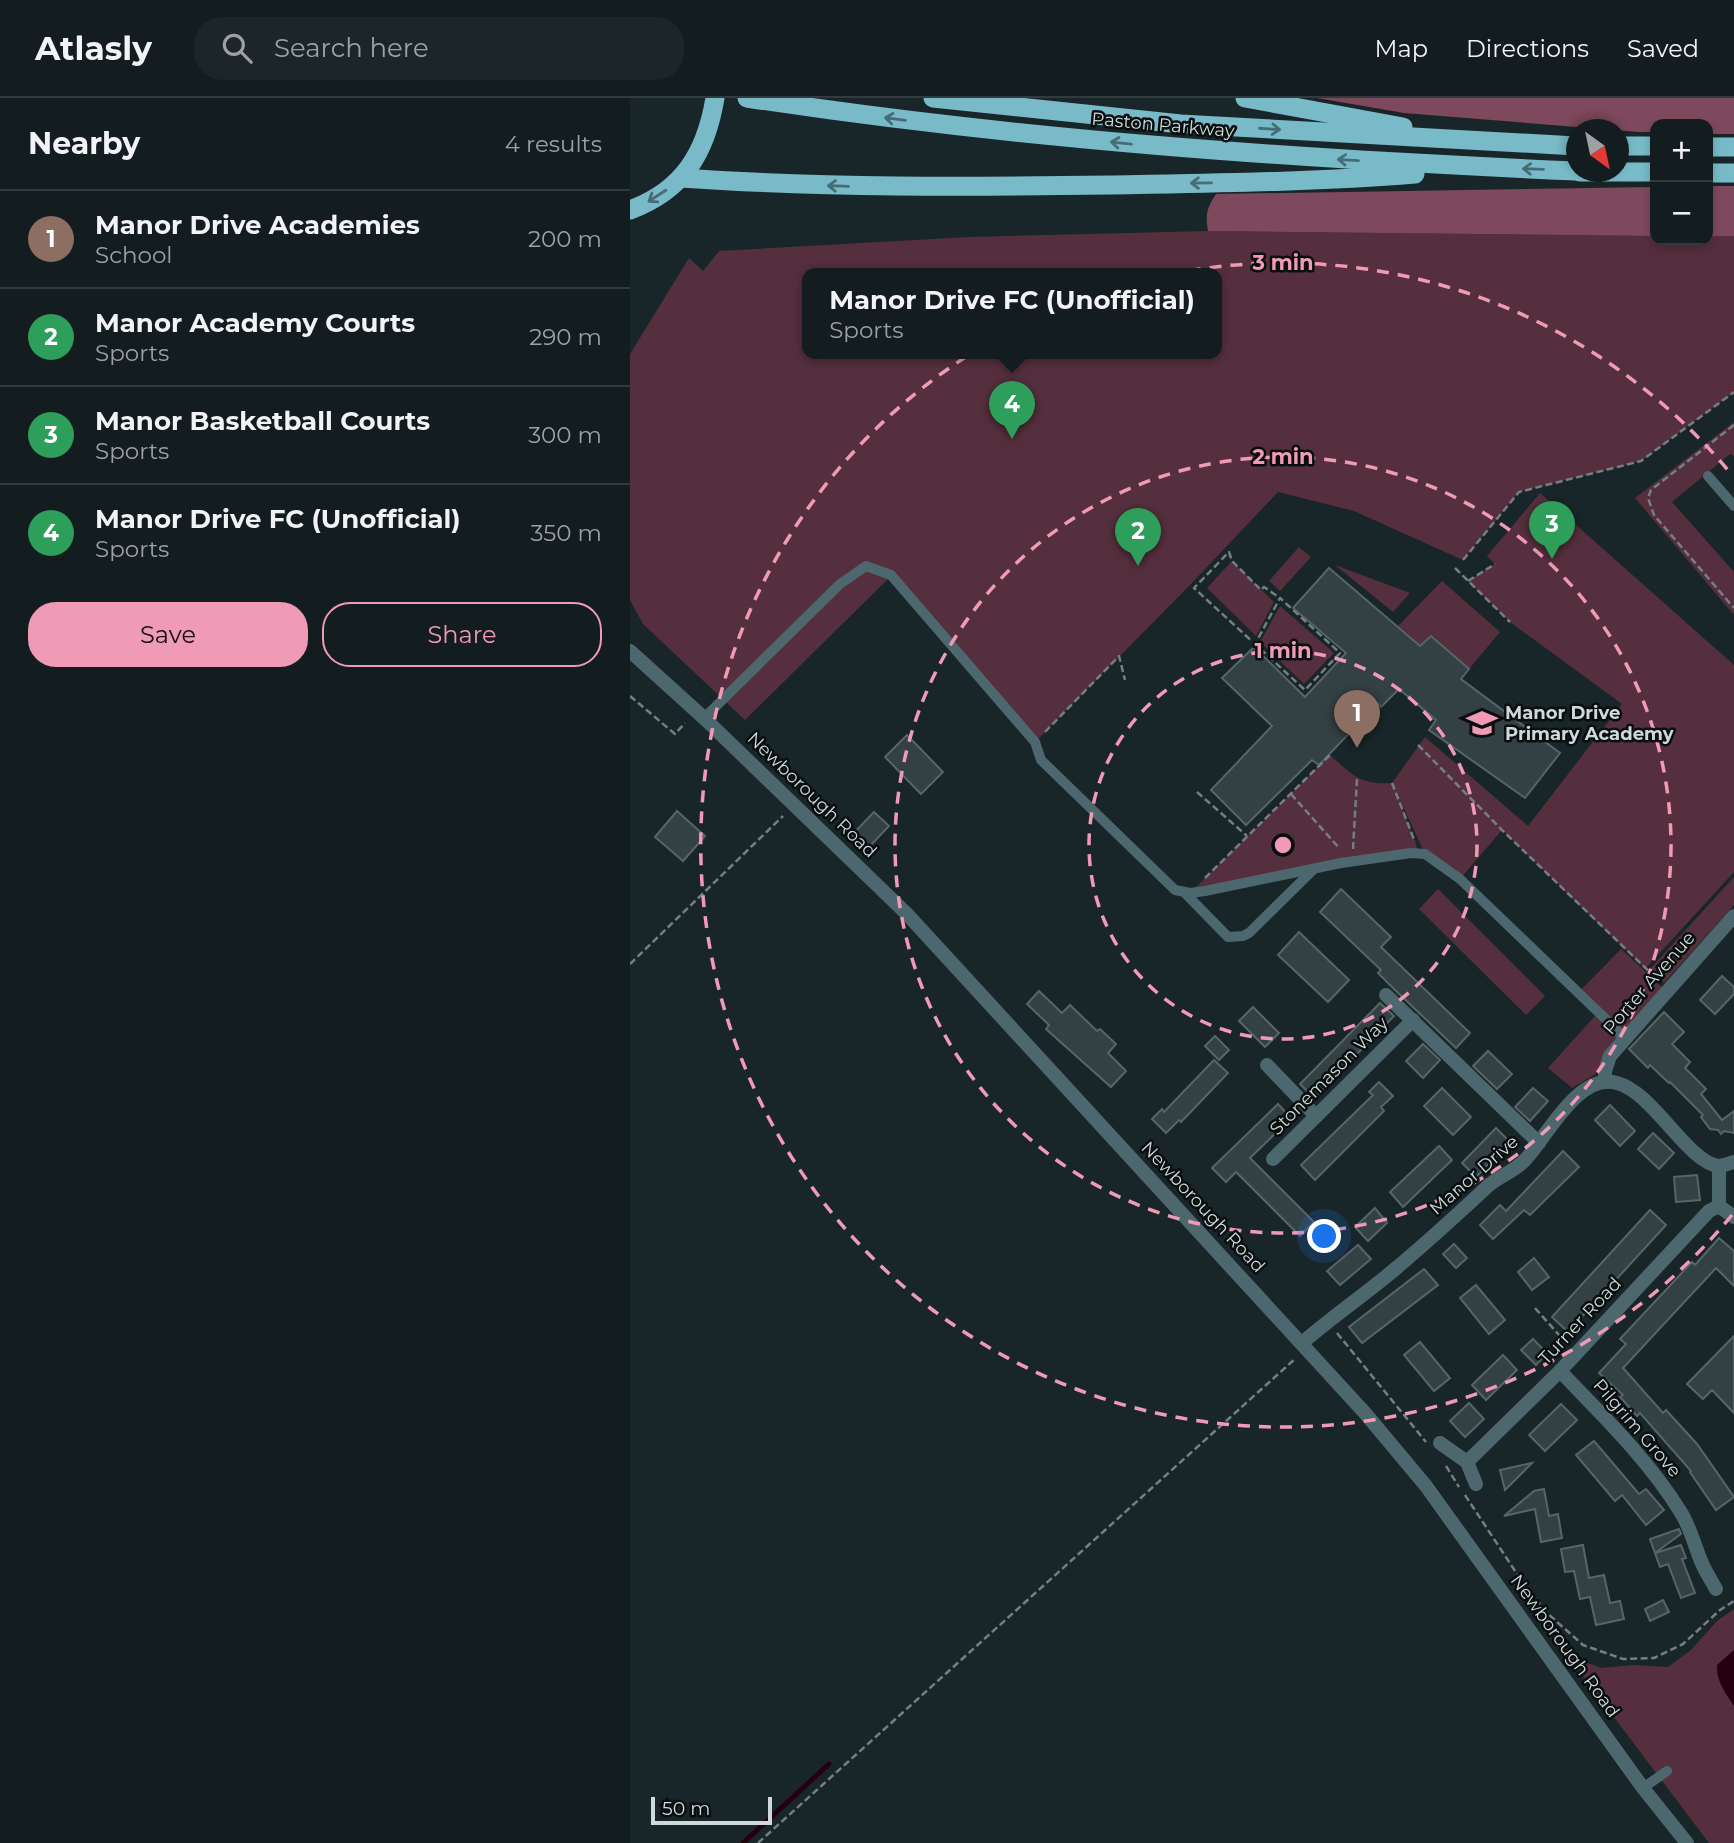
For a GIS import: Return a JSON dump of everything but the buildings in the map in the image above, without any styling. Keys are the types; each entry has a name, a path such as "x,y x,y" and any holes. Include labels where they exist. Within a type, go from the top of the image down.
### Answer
{"highway":[{"path":"630,209 645,204 681,178 704,142 715,98"},
{"name":"Paston Parkway","path":"747,98 932,124 1161,147 1297,158 1566,171"},
{"name":"Paston Parkway","path":"933,98 1181,124 1566,146"},
{"path":"1245,98 1490,143"},
{"path":"1629,146 1650,146"},
{"path":"1713,147 1734,147"},
{"path":"681,178 767,184 955,188 1345,179 1489,168"},
{"name":"Paston Parkway","path":"1629,172 1650,172"},
{"path":"1713,173 1734,173"}],"street":[{"name":"Newborough Road","path":"630,651 701,714 907,914 1303,1347 1426,1486 1643,1788 1687,1843"},
{"name":"Porter Avenue","path":"1605,1082 1610,1056 1623,1035 1669,990 1734,916"},
{"name":"Stonemason Way","path":"1386,995 1539,1143"},
{"name":"Stonemason Way","path":"1273,1159 1413,1020"},
{"path":"1267,1065 1316,1116"},
{"name":"Manor Drive","path":"1303,1347 1327,1322 1392,1271 1495,1180 1524,1162 1551,1124 1571,1102 1590,1088 1605,1082"},
{"path":"1605,1082 1624,1085 1641,1096 1701,1158 1719,1166 1734,1162"},
{"path":"1719,1166 1719,1206 1734,1217"},
{"name":"Turner Road","path":"1467,1462 1560,1371 1709,1212 1719,1206"},
{"name":"Pilgrim Grove","path":"1560,1371 1633,1447 1670,1496 1685,1520 1716,1590"},
{"path":"1434,1444 1467,1462 1476,1484"}],"lane":[{"path":"1708,476 1734,506"},
{"path":"701,714 840,584 866,566 891,575 1035,742 1041,760 1175,890 1187,892 1315,868 1419,853 1434,858 1460,879 1623,1035"},
{"path":"1187,892 1228,937 1243,936 1256,927 1315,868"},
{"path":"1643,1788 1667,1771"}],"path":[{"path":"1463,560 1519,492 1641,461 1734,392"},
{"path":"1734,425 1651,490 1648,498 1654,515 1734,608"},
{"path":"1229,552 1232,561 1261,590 1264,587 1280,598 1340,653 1304,690 1194,588 1229,552"},
{"path":"1468,581 1495,564"},
{"path":"1455,568 1510,622"},
{"path":"1255,646 1280,598"},
{"path":"1035,742 1119,656 1125,680"},
{"path":"630,696 675,734 701,714"},
{"path":"1418,745 1502,830 1669,990"},
{"path":"1187,892 1330,755"},
{"path":"1352,862 1357,779"},
{"path":"1392,783 1419,853"},
{"path":"1198,792 1247,836"},
{"path":"1290,793 1352,862"},
{"path":"630,964 795,804"},
{"path":"1535,1308 1577,1353"},
{"path":"1327,1322 1434,1444"},
{"path":"758,1843 1303,1347"},
{"path":"1445,1465 1525,1586 1547,1613 1583,1645 1623,1659 1654,1658 1682,1644 1734,1601"}],"shaded area":[{"path":"1317,98 1734,98 1734,134 1713,134 1713,119 1650,119 1650,132 1639,132 1629,131 1629,119 1566,119 1566,126 1404,113"},
{"path":"1713,186 1734,186 1734,236 1713,236"},
{"path":"1650,187 1650,236 1208,231 1207,211 1216,194"},
{"path":"1208,231 1650,236 1650,245 1713,245 1713,236 1734,236 1734,392 1641,461 1519,492 1463,560 1354,511 1278,492 1035,742 891,576 745,720 643,624 630,600 630,354 689,258 703,271 719,251 969,237"},
{"path":"1734,422 1734,456 1730,454 1672,502 1734,572 1734,615 1635,498"},
{"path":"1540,493 1734,665 1734,872 1645,969 1502,830 1460,879 1425,854 1399,798 1419,853 1190,893 1330,755 1357,777 1372,782 1392,783 1425,737 1528,826 1622,704 1510,622 1468,581 1495,564 1487,556"},
{"path":"1299,547 1311,557 1280,591 1269,581"},
{"path":"1232,561 1274,602 1256,636 1207,588"},
{"path":"1335,565 1410,593 1393,612"},
{"path":"1442,581 1500,632 1469,669 1431,636 1420,646 1398,626"},
{"path":"1280,606 1334,653 1304,684 1260,642"},
{"path":"1734,877 1734,905 1664,983 1650,969"},
{"path":"1438,889 1545,996 1526,1015 1419,909"},
{"path":"1621,949 1665,990 1602,1070 1572,1088 1548,1068 1595,1016 1576,995"},
{"path":"1734,1609 1734,1843 1709,1843 1567,1655 1601,1668 1633,1665 1668,1667 1691,1650 1717,1621"},
{"path":"1734,1650 1734,1706 1720,1682 1717,1665"}],"waterway":[{"path":"743,1843 829,1764"}],"place":[{"name":"Manor Drive FC (Unofficial)","path":"1012,439"},
{"name":"Manor Basketball Courts","path":"1552,559"},
{"name":"Manor Academy Courts","path":"1138,566"},
{"name":"Manor Drive Primary Academy","path":"1482,723"},
{"name":"Manor Drive Academies","path":"1357,748"}]}
